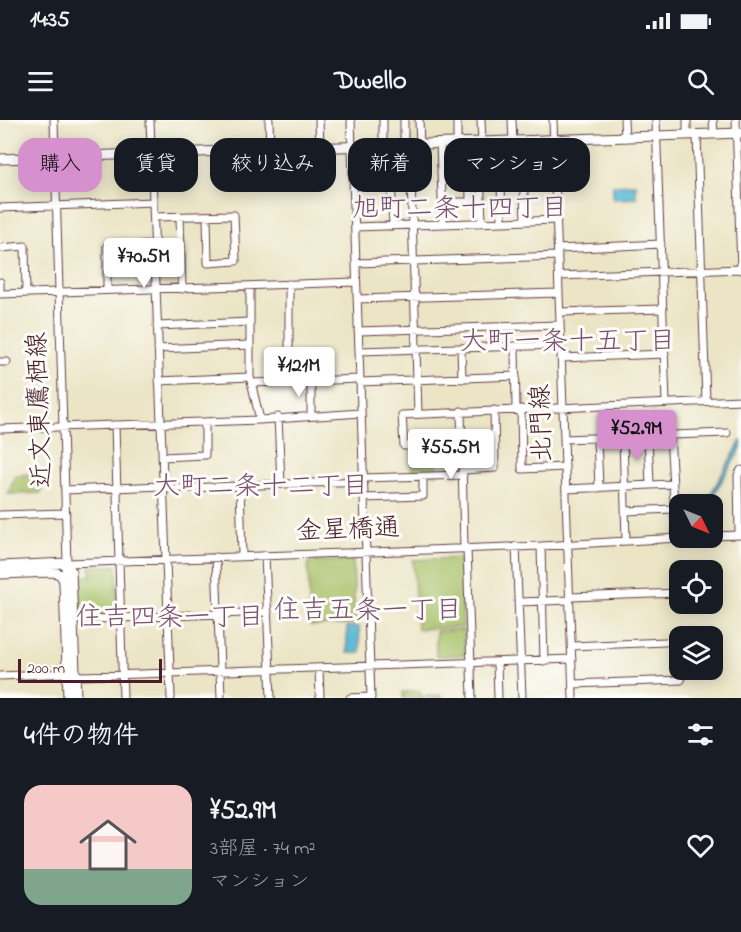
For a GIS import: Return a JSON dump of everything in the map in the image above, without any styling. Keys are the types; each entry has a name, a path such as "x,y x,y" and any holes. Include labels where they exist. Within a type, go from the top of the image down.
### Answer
{"main road":[{"path":"590,139 739,133"},
{"path":"432,144 444,144"},
{"path":"0,159 18,158"},
{"path":"53,572 67,563"},
{"name":"金星橋通","path":"0,566 67,563"},
{"name":"近文東鷹栖線","path":"67,563 64,583 69,620"},
{"name":"近文東鷹栖線","path":"67,563 71,571 69,620 71,675 68,698"},
{"path":"0,574 53,572 63,577 64,583"},
{"name":"近文東鷹栖線","path":"71,675 76,698"}],"street":[{"name":"近文東鷹栖線","path":"54,120 54,138"},
{"path":"150,120 151,138"},
{"path":"269,120 270,138"},
{"path":"319,120 320,138"},
{"path":"351,120 352,138"},
{"path":"383,120 383,138"},
{"path":"404,120 410,138"},
{"path":"414,138 420,120"},
{"path":"457,120 458,138"},
{"path":"481,120 481,138"},
{"path":"512,120 517,138"},
{"name":"北門線","path":"553,120 554,138"},
{"path":"624,120 625,138"},
{"path":"656,120 666,403"},
{"path":"687,120 692,135 702,271 706,401"},
{"path":"713,120 714,134"},
{"path":"559,276 741,270 739,133 736,120"},
{"path":"440,144 443,224"},
{"name":"近文東鷹栖線","path":"56,192 67,563"},
{"path":"153,192 171,698"},
{"path":"350,698 371,698 354,192"},
{"path":"392,192 393,226"},
{"path":"412,192 418,414"},
{"path":"442,202 470,202 470,192"},
{"path":"482,192 482,223"},
{"path":"501,192 502,222"},
{"path":"522,192 525,221"},
{"name":"北門線","path":"556,192 573,698"},
{"path":"0,208 153,202"},
{"path":"154,218 180,217 207,216 234,215 236,261 208,263 207,216"},
{"path":"180,217 182,289"},
{"path":"355,227 557,220"},
{"path":"356,263 661,244"},
{"path":"107,290 107,247 155,245"},
{"path":"0,248 25,246 26,293"},
{"path":"0,282 0,294 356,282"},
{"path":"289,284 289,347"},
{"path":"250,286 251,380 260,420"},
{"path":"357,299 560,293"},
{"path":"560,312 663,309"},
{"path":"157,326 250,322"},
{"path":"358,332 561,325"},
{"path":"158,349 250,345"},
{"path":"359,351 561,345"},
{"path":"515,346 522,469 565,467"},
{"path":"461,348 462,379"},
{"path":"561,358 665,354"},
{"path":"159,381 360,381 516,376"},
{"path":"311,381 311,416"},
{"path":"462,444 404,446 402,415 741,400"},
{"path":"65,490 423,477 495,468 494,410"},
{"path":"461,411 472,698"},
{"path":"0,429 260,420 361,413"},
{"path":"278,417 280,483"},
{"path":"162,457 205,455 205,422"},
{"path":"115,425 123,698"},
{"path":"564,439 727,433"},
{"path":"670,435 673,494"},
{"path":"648,436 650,485"},
{"path":"623,437 626,541"},
{"path":"597,438 599,488"},
{"path":"723,536 740,535 738,475 741,470"},
{"path":"364,498 423,496 423,477"},
{"path":"566,489 672,484"},
{"path":"240,485 242,556"},
{"path":"0,509 0,515 66,513"},
{"path":"626,511 669,509"},
{"name":"金星橋通","path":"67,563 541,546 669,539"},
{"path":"516,546 522,698"},
{"path":"541,546 544,661"},
{"path":"266,555 271,698"},
{"path":"216,557 220,698"},
{"path":"519,602 669,593"},
{"path":"69,620 268,612"},
{"path":"572,646 665,642"},
{"path":"0,676 122,675 572,659"},
{"path":"497,662 498,698"},
{"path":"319,668 320,698"},
{"path":"573,684 681,680"}],"green space":[{"path":"412,448 437,448 437,474 412,474"},
{"path":"40,474 41,493 8,494 15,475"},
{"path":"460,558 463,627 417,629 413,560"},
{"path":"353,560 355,624 310,626 308,562"},
{"path":"90,566 117,566 118,615 80,616 78,576 91,576"},
{"path":"464,630 464,655 436,656 436,631"},
{"path":"420,691 421,697 440,695 444,698 403,698 403,692"}],"water":[{"path":"636,184 636,198 613,199 613,185"},
{"path":"741,441 741,448 714,494 711,494"},
{"path":"347,627 359,627 360,653 347,653"}],"district":[{"name":"旭町二条十四丁目","path":"460,209"},
{"name":"大町一条十五丁目","path":"568,342"},
{"name":"大町二条十二丁目","path":"261,487"},
{"name":"住吉五条一丁目","path":"368,611"},
{"name":"住吉四条一丁目","path":"170,618"}]}
